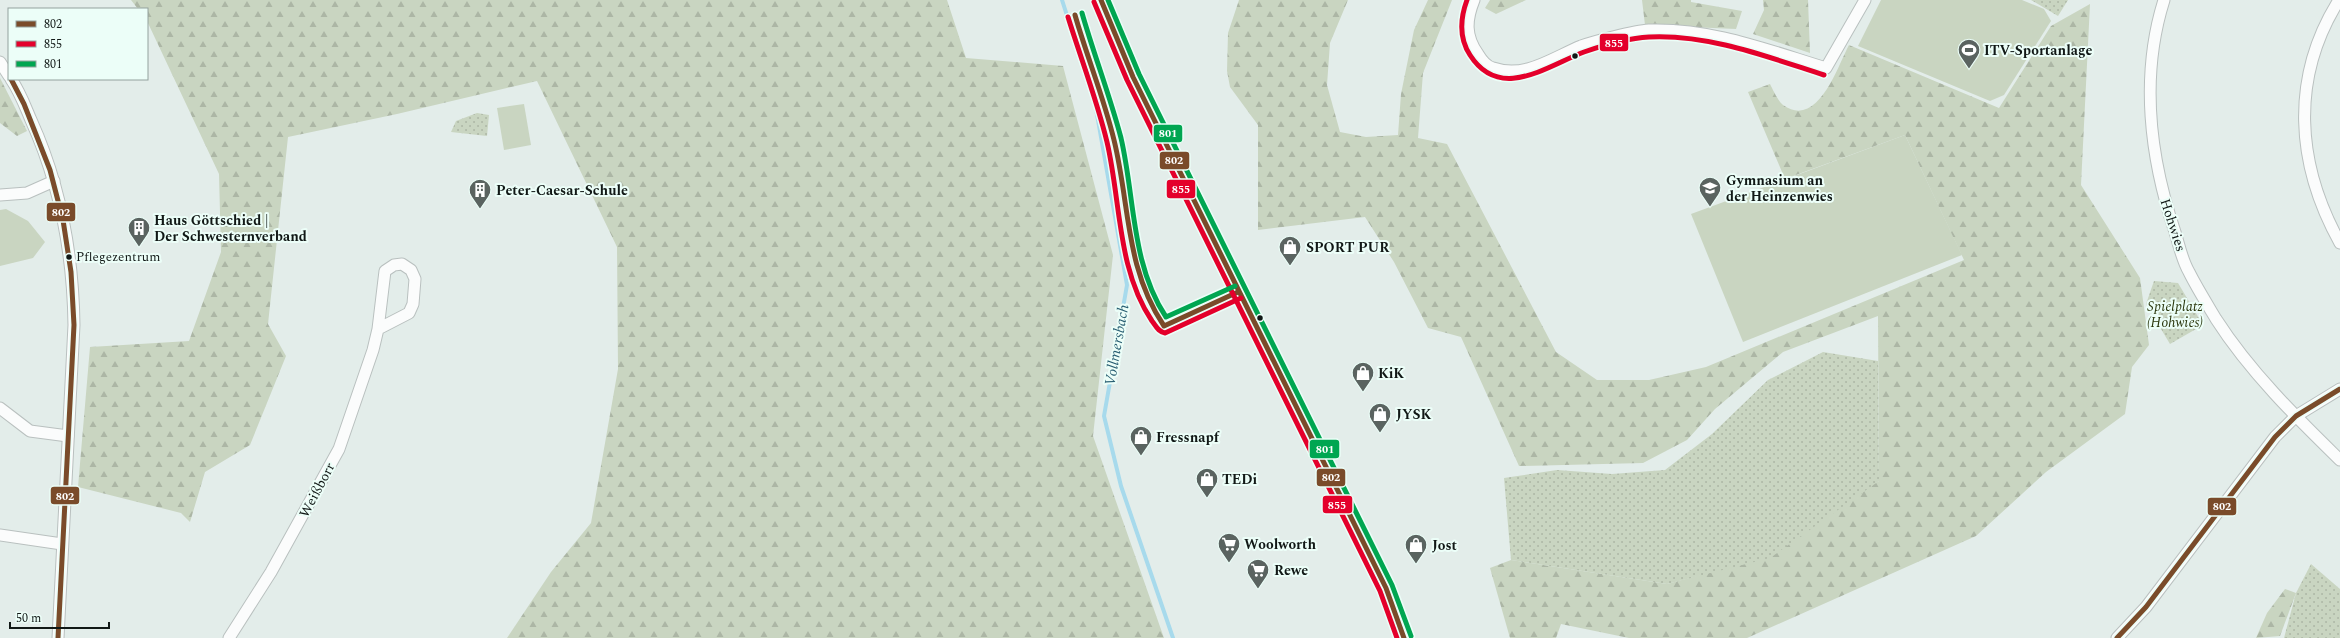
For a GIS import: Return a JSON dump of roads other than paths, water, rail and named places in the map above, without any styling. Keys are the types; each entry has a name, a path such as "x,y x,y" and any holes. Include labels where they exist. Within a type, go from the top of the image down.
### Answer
{"main road":[{"path":"1101,0 1133,77 1386,588 1404,638"}],"street":[{"path":"1474,0 1468,15 1468,37 1482,60 1491,68 1510,72 1538,67 1582,46 1648,30 1698,32 1734,38 1826,68 1865,0"},
{"name":"Hohwies","path":"2164,0 2155,46 2150,85 2151,118 2157,166 2165,203 2188,271 2217,320 2240,352 2296,416 2340,460"},
{"path":"2339,0 2312,53 2303,102 2308,156 2314,183 2340,243"},
{"path":"0,62 8,74"},
{"path":"12,80 21,95 42,145 54,181 67,233 74,291 74,325 58,638"},
{"path":"0,195 27,193 54,181"},
{"name":"Weißborr","path":"229,638 271,572 338,449 378,329 384,271 394,265 402,264 411,270 415,279 413,304 409,313 378,329"},
{"path":"2117,638 2146,607 2275,437 2296,416 2340,389"},
{"path":"0,408 30,431 68,436"},
{"path":"0,535 62,544"}],"waterway":[{"name":"Vollmersbach","path":"1062,0 1095,103 1127,285 1104,416 1121,486 1173,638"}],"place":[{"name":"ITV-Sportanlage","path":"1969,70"},
{"name":"Gymnasium an der Heinzenwies","path":"1710,208"},
{"name":"Peter-Caesar-Schule","path":"480,210"},
{"name":"Haus Göttschied | Der Schwesternverband","path":"139,248"},
{"name":"Pflegezentrum","path":"69,257"},
{"name":"SPORT PUR","path":"1290,266"},
{"name":"KiK","path":"1363,392"},
{"name":"JYSK","path":"1380,434"},
{"name":"Fressnapf","path":"1141,456"},
{"name":"TEDi","path":"1207,498"},
{"name":"Woolworth","path":"1229,564"},
{"name":"Jost","path":"1416,564"},
{"name":"Rewe","path":"1258,590"}],"park label":[{"name":"Spielplatz (Hohwies)","path":"2175,314"}]}
